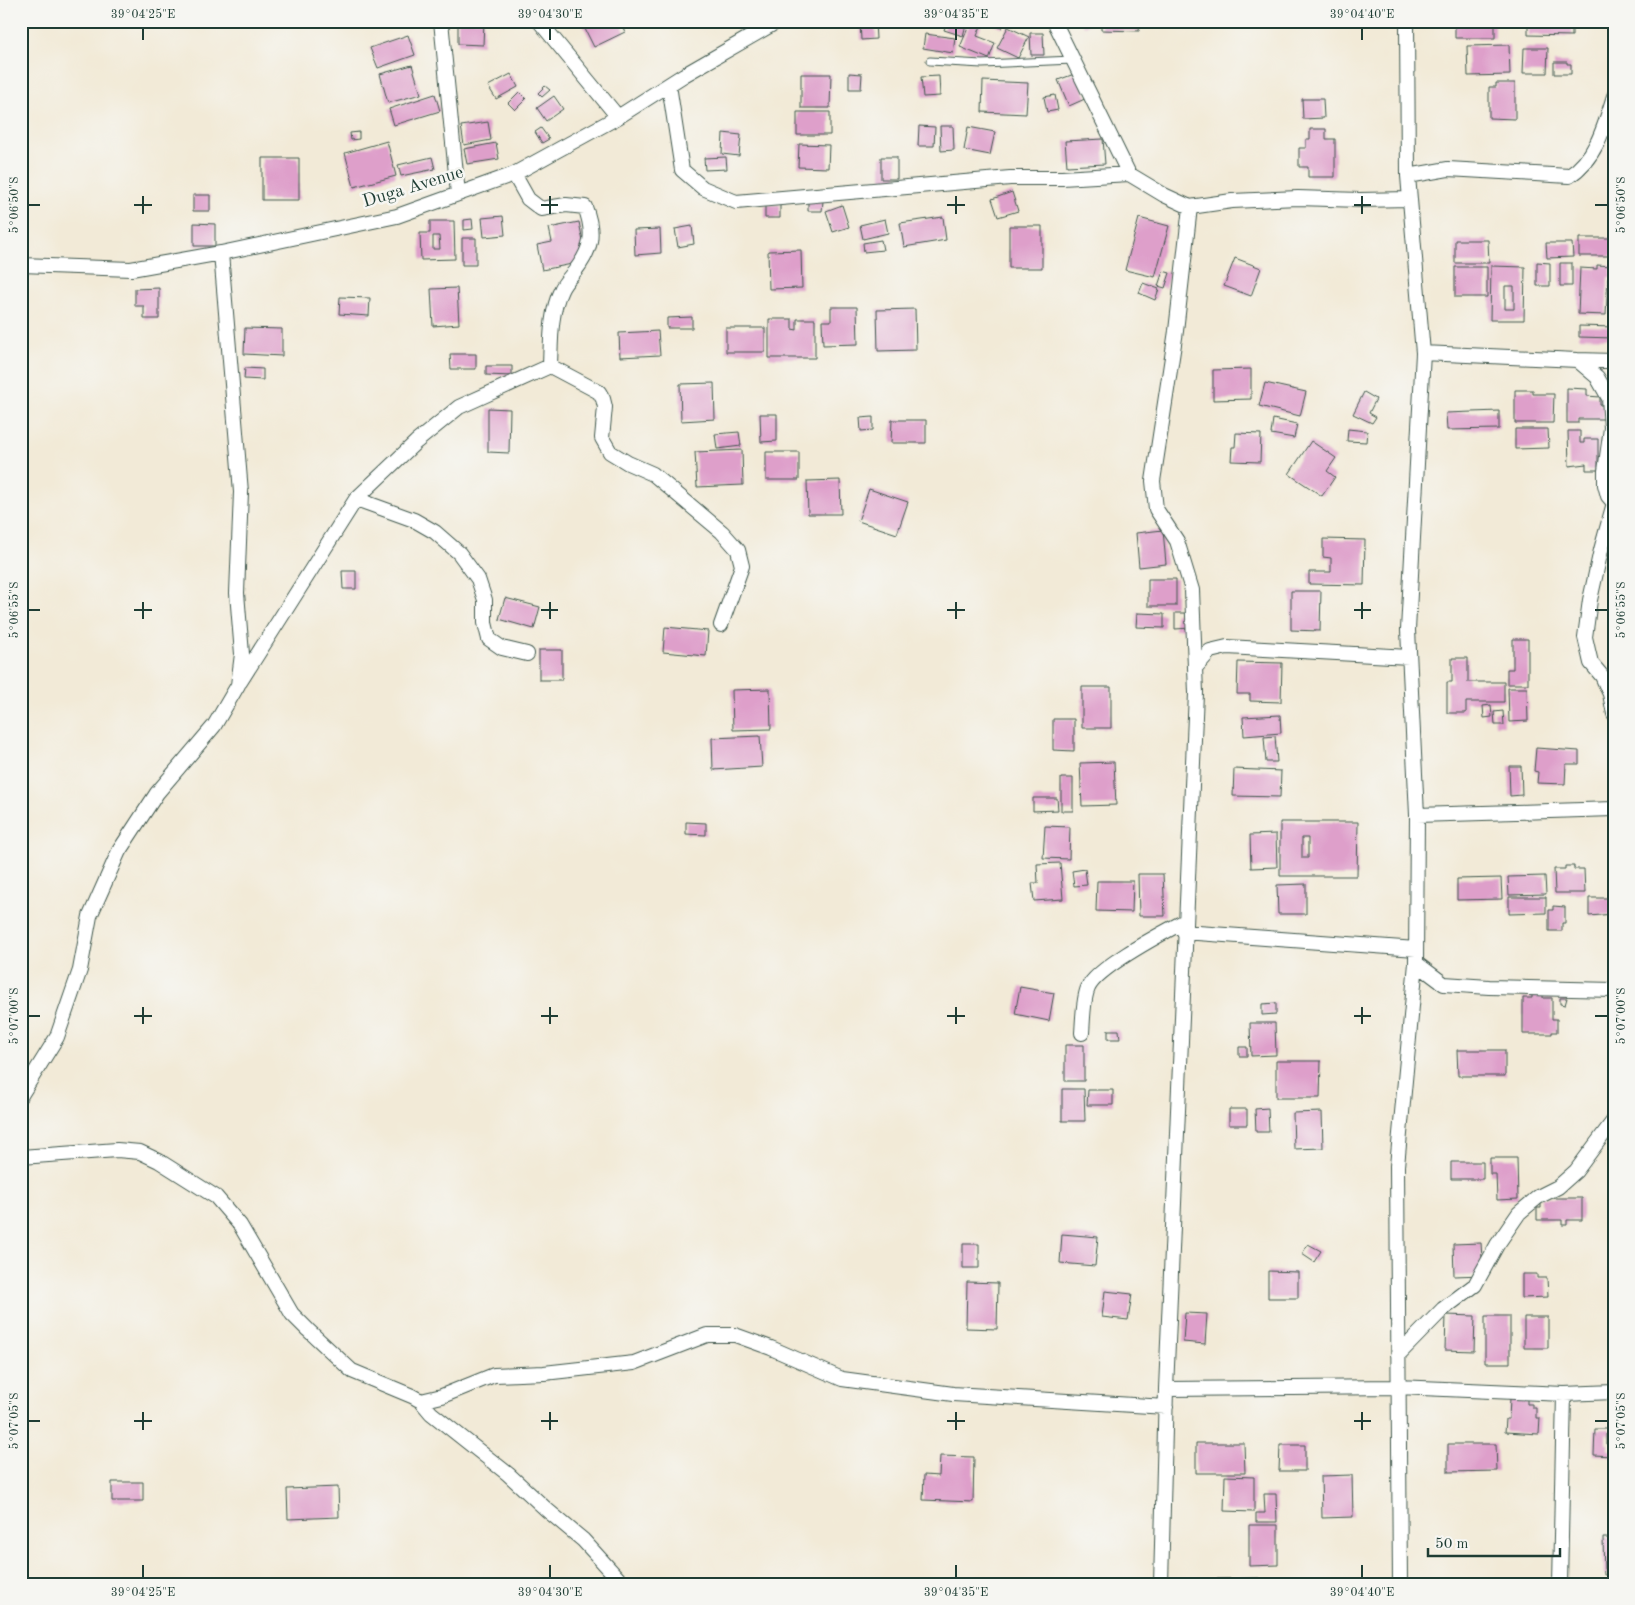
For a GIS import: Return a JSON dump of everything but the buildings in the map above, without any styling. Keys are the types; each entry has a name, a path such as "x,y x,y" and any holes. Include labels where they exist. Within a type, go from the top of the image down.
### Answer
{"street":[{"path":"441,21 458,194"},
{"path":"540,21 618,117"},
{"name":"Duga Avenue","path":"21,265 132,269 221,253 397,216 514,174 618,117 684,75 777,21"},
{"path":"1054,21 1129,174 1164,195 1190,207 1232,201 1298,198 1410,199"},
{"path":"1400,1584 1397,1166 1416,956 1417,815 1408,630 1423,353 1408,176 1407,21"},
{"path":"669,85 682,170 703,188 736,202 1010,178 1062,178 1129,174"},
{"path":"1408,176 1448,169 1569,176 1579,169 1596,145 1606,124 1614,96"},
{"path":"514,174 528,199 541,209 566,205 585,207 590,222 590,247 580,265 561,289 553,314 550,366"},
{"path":"1161,1584 1166,1390 1196,693 1192,590 1178,542 1156,509 1153,481 1176,330 1190,207"},
{"path":"221,253 241,492 237,593 242,654 238,685"},
{"path":"1423,353 1614,361"},
{"path":"1577,360 1597,377 1609,398 1611,428 1605,471 1605,486 1608,496 1614,503 1590,600 1585,637 1591,663 1602,676 1610,694 1614,714"},
{"path":"21,1095 57,1037 80,970 90,916 120,851 157,793 214,726 356,499 416,442 460,407 550,366"},
{"path":"550,366 599,392 605,407 602,438 610,452 628,463 653,474 722,532 738,550 742,566 721,625"},
{"path":"356,499 414,520 435,532 459,553 478,579 485,600 485,623 489,639 502,648 527,654"},
{"path":"1195,668 1210,651 1227,647 1409,657"},
{"path":"1417,815 1614,809"},
{"path":"1082,1034 1087,989 1094,977 1150,940 1185,926 1416,956 1444,984 1614,990"},
{"path":"1398,1355 1443,1309 1475,1285 1497,1245 1519,1213 1538,1197 1558,1187 1576,1171 1614,1120"},
{"path":"21,1157 117,1150 140,1152 159,1161 216,1198 240,1226 292,1314 352,1371 421,1401 431,1413 501,1468 583,1540 623,1584"},
{"path":"421,1401 442,1396 494,1375 544,1373 634,1364 707,1336 735,1336 771,1348 842,1379 953,1394 1166,1407"},
{"path":"1166,1390 1398,1387 1564,1394 1614,1392"},
{"path":"1560,1584 1564,1394"}],"lane":[{"path":"930,61 982,64 1073,60"}]}
